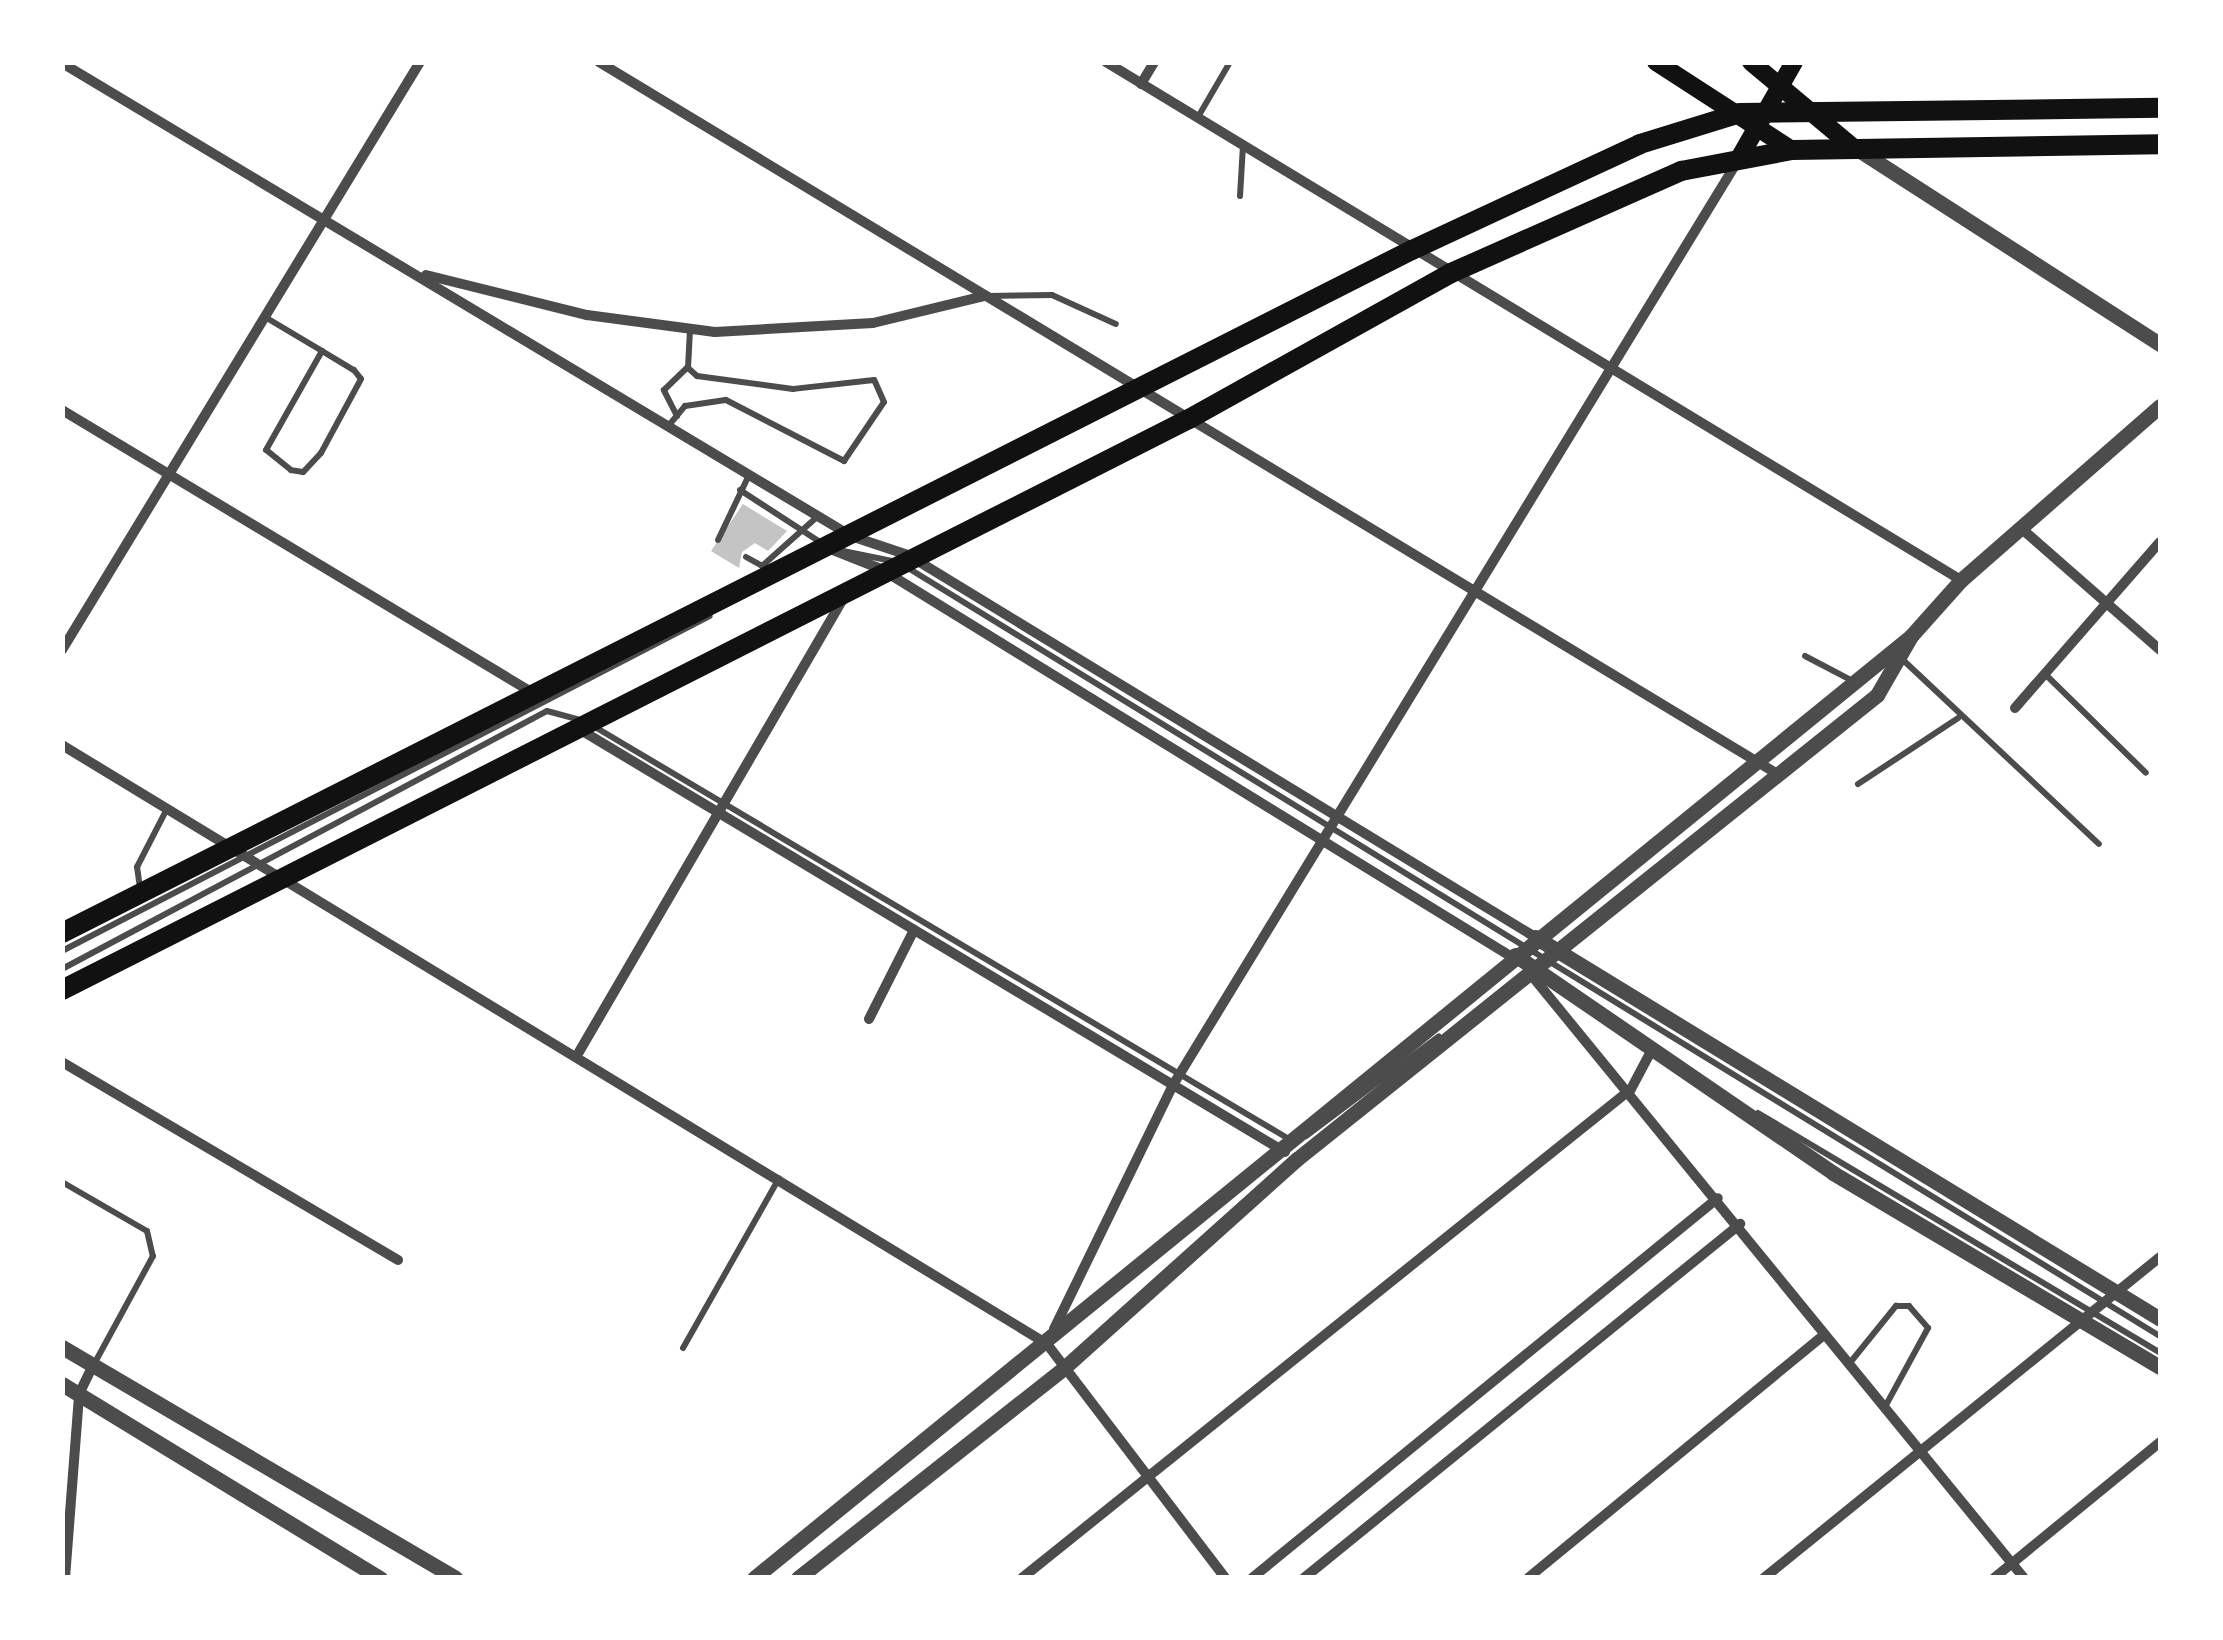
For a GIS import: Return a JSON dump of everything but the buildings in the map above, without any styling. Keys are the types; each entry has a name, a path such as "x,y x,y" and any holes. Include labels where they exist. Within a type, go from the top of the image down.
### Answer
{"main road":[{"path":"1656,62 1754,117 1792,150"},
{"path":"1750,62 1782,82 1854,148"},
{"path":"1742,155 1754,117 1794,62"},
{"path":"62,933 240,850 768,570 840,545 1412,250 1640,144 1754,117 1815,111 2160,108"},
{"path":"62,990 895,561 1189,419 1450,273 1681,172 1742,155 1792,150 2160,144"}],"street":[{"path":"62,650 420,62"},
{"path":"599,62 1776,773"},
{"path":"1106,62 1608,370 1961,580"},
{"path":"1141,84 1154,62"},
{"path":"62,63 818,516 840,545 895,561 1337,817 1521,949 1824,1335 2024,1578"},
{"path":"1854,148 2160,344"},
{"path":"1047,1344 1176,1082 1742,155"},
{"path":"414,272 690,330 801,332 985,296"},
{"path":"754,1578 1047,1344 1279,1142 1890,648 1910,636 1961,580 2160,406"},
{"path":"62,410 534,693"},
{"path":"2022,529 2160,650"},
{"path":"2015,708 2160,542"},
{"path":"840,545 895,561 1327,833 1521,949 1563,952 2112,1299 2160,1319"},
{"path":"579,1052 852,584"},
{"path":"798,1578 1065,1368 1296,1159 1563,952 1776,773 1877,695 1903,660 1910,636"},
{"path":"579,723 914,930 1279,1142 1296,1159"},
{"path":"62,745 579,1052 1047,1344 1144,1479 1225,1578"},
{"path":"868,1018 914,930"},
{"path":"1537,971 1650,1054 2088,1318 2160,1368"},
{"path":"1022,1578 1631,1089 1650,1054"},
{"path":"62,1062 398,1260"},
{"path":"1252,1578 1718,1198"},
{"path":"1304,1578 1740,1224"},
{"path":"1764,1578 2160,1257"},
{"path":"1528,1578 1824,1335"},
{"path":"62,1347 455,1578"},
{"path":"66,1578 79,1394 94,1366"},
{"path":"62,1384 380,1578"},
{"path":"1994,1578 2160,1442"}],"lane":[{"path":"1197,118 1230,62"},
{"path":"1240,196 1242,146"},
{"path":"985,296 1052,295 1116,324"},
{"path":"265,317 354,370 359,390 322,453 303,472 292,470 266,450 322,351"},
{"path":"677,416 664,390 688,368 690,330"},
{"path":"669,426 677,416 726,400 844,460 884,402 874,380 764,388 688,368"},
{"path":"718,540 749,474"},
{"path":"740,490 806,534 840,545"},
{"path":"746,557 768,570 806,534 818,516"},
{"path":"62,951 240,850 840,545"},
{"path":"1890,648 1958,718 2004,746 2100,844"},
{"path":"1805,656 1851,680"},
{"path":"2044,673 2146,773"},
{"path":"62,969 546,711 579,723"},
{"path":"1858,784 1958,718"},
{"path":"140,894 137,867 168,808"},
{"path":"722,809 1176,1082"},
{"path":"1279,1142 1318,1131 1537,971"},
{"path":"1537,971 2112,1299 2160,1336"},
{"path":"1537,971 2088,1318 2160,1353"},
{"path":"683,1348 780,1177"},
{"path":"62,1182 147,1231 153,1256 94,1366"},
{"path":"1848,1365 1896,1306 1909,1306 1928,1328 1884,1408"}]}
